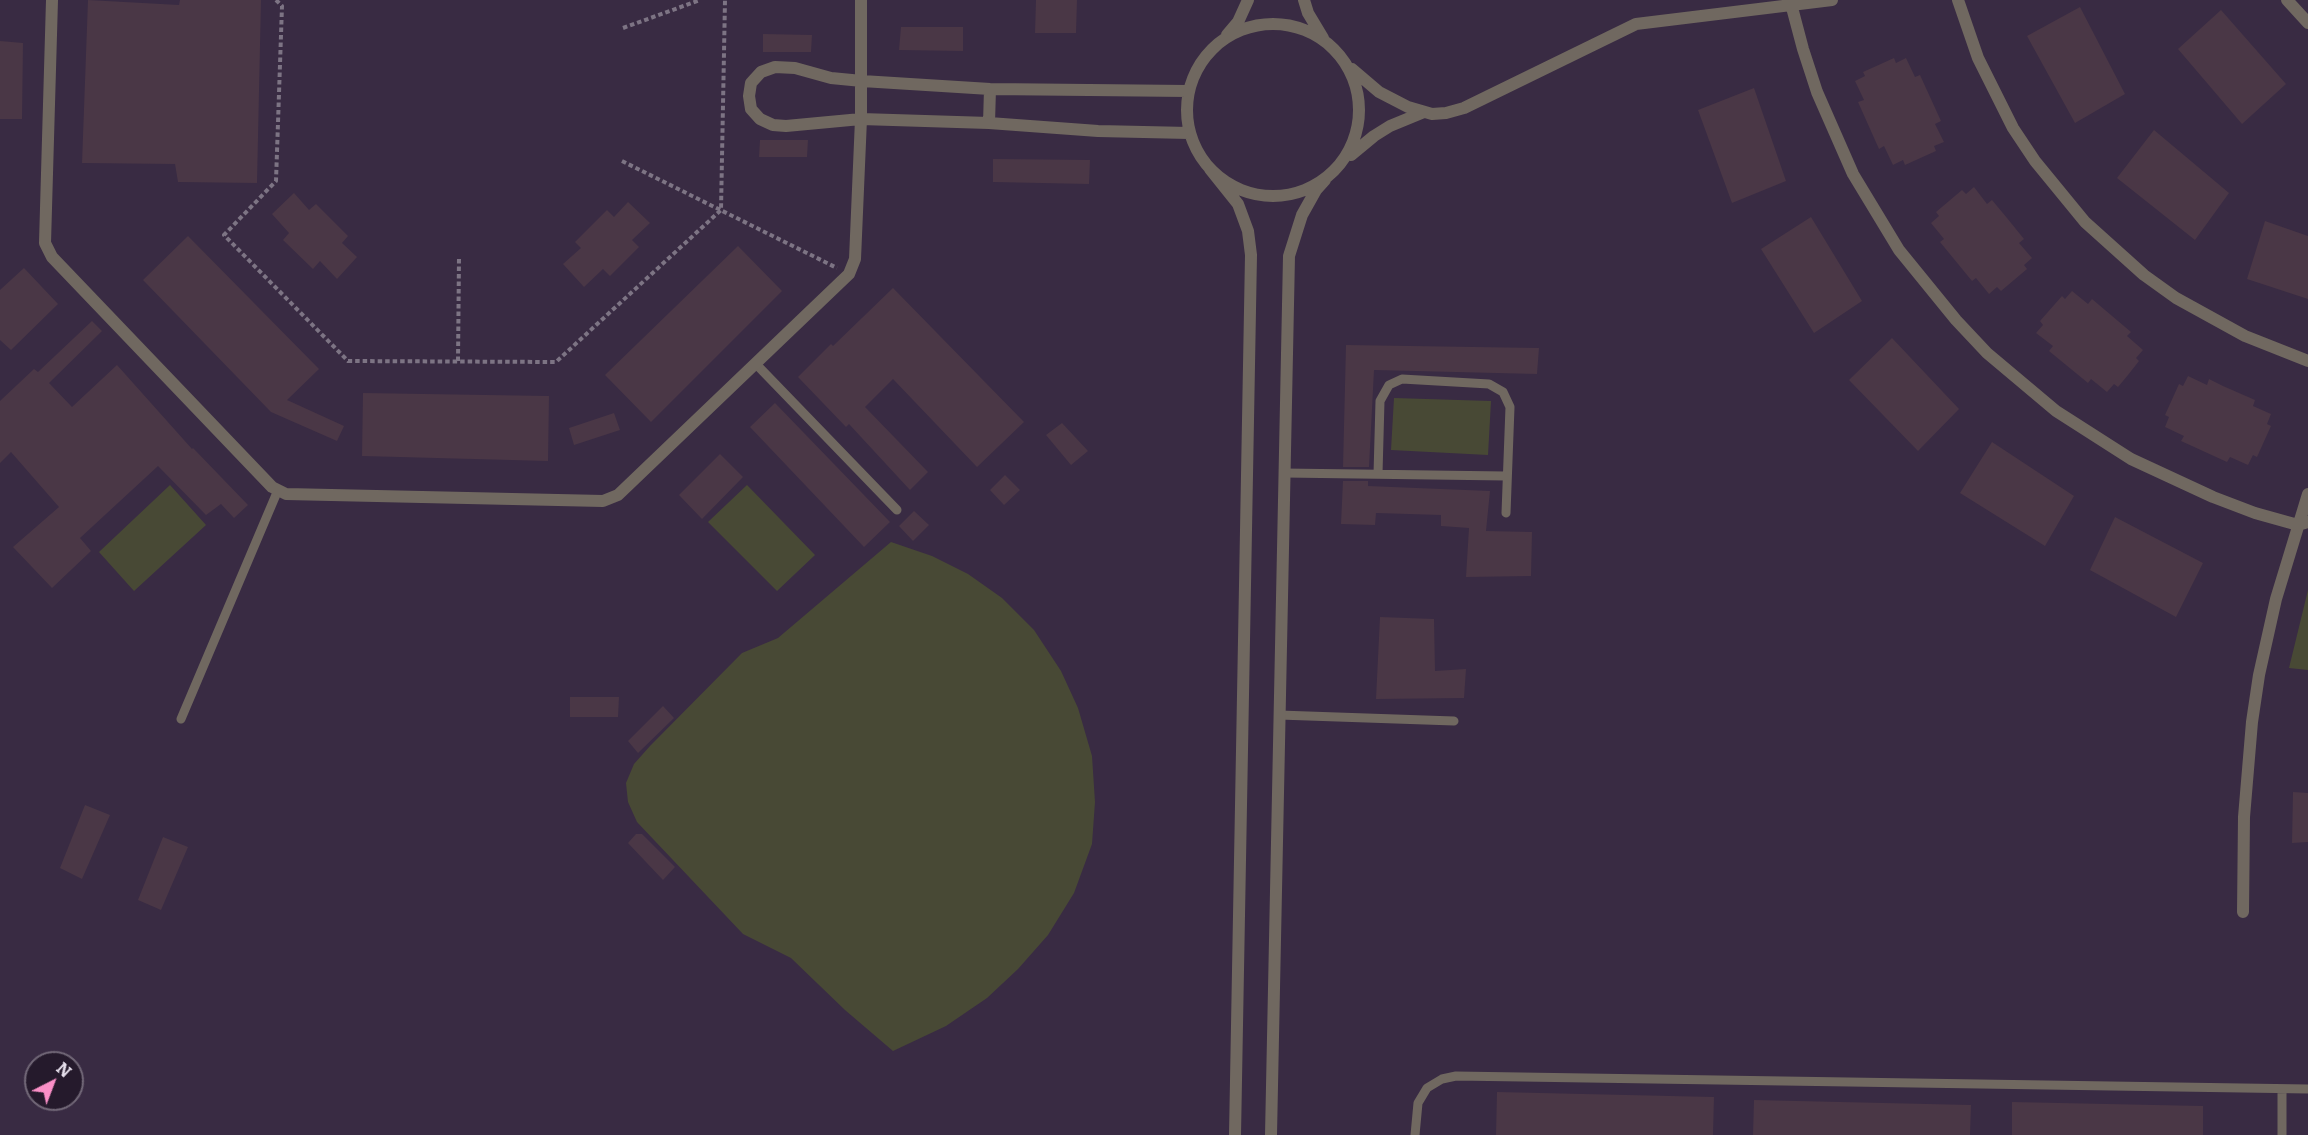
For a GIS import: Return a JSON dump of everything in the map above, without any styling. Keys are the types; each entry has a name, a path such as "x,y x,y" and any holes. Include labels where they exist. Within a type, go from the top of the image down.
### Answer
{"street":[{"path":"51,0 45,243 52,257 272,487 286,495 603,501 618,495 849,274 855,259 862,81 861,0"},
{"path":"1234,1135 1251,255 1248,231 1238,204 1197,152 1189,133 1186,112 1188,91 1196,71 1207,53 1238,22 1248,0"},
{"path":"1304,0 1314,23 1328,43 1378,92 1424,112 1446,113 1464,108 1636,24 1791,3 1832,0"},
{"path":"1958,0 1978,58 2013,129 2059,193 2085,222 2136,269 2176,298 2245,336 2308,361"},
{"path":"2288,0 2308,23"},
{"path":"1791,3 1817,92 1853,174 1899,250 1971,337 2020,383 2056,411 2131,459 2212,497 2303,524"},
{"path":"1223,39 1243,28 1265,24 1287,25 1309,31 1328,43"},
{"path":"1337,169 1350,150 1358,128 1360,105 1355,81 1344,60"},
{"path":"1188,91 990,88 862,81 831,78 795,68 775,67 760,72 751,83 748,96 751,109 760,119 773,125 786,126 861,119 989,123 1098,131 1189,133"},
{"path":"989,123 990,88"},
{"path":"1270,1135 1289,256 1302,214 1316,190 1325,180 1374,136 1407,118 1424,112"},
{"path":"1210,169 1226,183 1245,192 1266,196 1287,196 1307,190 1325,180"},
{"path":"2244,912 2244,817 2252,722 2269,627 2303,524 2308,494"}],"lane":[{"path":"755,363 897,510"},
{"path":"1378,474 1380,401 1389,385 1402,379 1489,384 1503,392 1510,407 1506,513"},
{"path":"1284,473 1506,476"},
{"path":"182,719 278,490"},
{"path":"1279,715 1454,721"},
{"path":"1415,1135 1418,1103 1427,1088 1442,1079 1456,1076 2308,1089"},
{"path":"2282,1089 2282,1135"}],"path":[{"path":"276,0 282,6 276,182 224,235 348,361 556,362 721,210 725,0"},
{"path":"623,28 700,0"},
{"path":"622,161 849,274"},
{"path":"458,361 459,257"}],"shaded area":[{"path":"0,0 2308,0 2308,1135 0,1135"}],"green space":[{"path":"1394,398 1491,401 1488,455 1391,450"},
{"path":"170,485 206,525 134,591 99,552"},
{"path":"747,485 815,555 777,591 708,522"},
{"path":"891,542 932,556 968,574 1002,598 1034,630 1061,671 1078,708 1092,756 1095,802 1092,844 1074,893 1048,935 1018,969 987,998 946,1026 893,1051 845,1010 791,958 743,934 637,822 628,802 626,783 634,764 650,746 742,653 778,638"},
{"path":"2308,590 2308,670 2289,668"}],"building":[{"path":"88,0 179,5 180,0 261,0 257,183 178,182 175,164 82,163"},
{"path":"1036,0 1077,0 1076,33 1035,33"},
{"path":"2080,7 2125,94 2075,123 2027,36"},
{"path":"2221,10 2286,84 2242,124 2178,49"},
{"path":"901,27 963,27 963,51 899,50"},
{"path":"763,34 812,35 811,52 763,52"},
{"path":"0,41 23,43 22,119 0,119"},
{"path":"1894,58 1896,63 1906,58 1915,77 1920,75 1941,121 1935,124 1944,142 1934,146 1936,151 1905,165 1903,160 1893,165 1884,146 1879,149 1858,102 1864,100 1855,81 1865,76 1863,72"},
{"path":"1754,88 1786,181 1732,203 1698,110"},
{"path":"2154,130 2229,193 2195,240 2117,178"},
{"path":"760,140 808,140 807,157 759,157"},
{"path":"993,159 1090,160 1089,184 993,182"},
{"path":"1974,187 1987,204 1992,200 2007,218 2024,239 2019,243 2032,258 2024,265 2027,269 2001,291 1997,287 1989,294 1976,278 1972,281 1940,242 1944,239 1931,223 1939,216 1936,212 1962,190 1966,194"},
{"path":"294,193 309,210 316,204 348,236 342,243 357,257 337,279 320,261 313,269 283,240 289,233 272,214"},
{"path":"628,202 650,223 632,240 639,247 610,276 603,269 584,287 563,264 581,248 575,242 607,210 614,217"},
{"path":"1811,217 1862,301 1814,333 1761,249"},
{"path":"2265,221 2308,236 2308,299 2247,279"},
{"path":"188,236 319,369 287,400 344,426 337,441 271,412 143,280"},
{"path":"738,246 782,291 651,422 605,375"},
{"path":"24,268 58,304 11,350 0,340 0,290"},
{"path":"893,288 1024,422 977,467 893,379 865,407 928,472 910,490 849,424 846,427 798,377"},
{"path":"2072,291 2088,304 2092,299 2131,332 2127,336 2143,350 2136,358 2139,361 2118,387 2114,384 2107,392 2091,379 2088,383 2049,351 2053,346 2036,333 2043,325 2040,321 2062,296 2065,299"},
{"path":"92,321 102,331 49,383 72,407 117,365 192,449 248,505 234,518 221,504 206,515 158,466 80,538 91,551 52,588 13,547 59,507 11,452 0,463 0,401 34,369 38,372"},
{"path":"1892,338 1959,409 1918,451 1849,380"},
{"path":"1346,345 1539,348 1537,374 1374,370 1369,467 1343,467"},
{"path":"2188,376 2207,385 2209,379 2255,400 2253,406 2271,414 2267,424 2271,426 2257,457 2253,455 2248,465 2230,457 2227,462 2181,441 2184,436 2165,427 2169,417 2165,415 2179,384 2183,386"},
{"path":"363,393 549,396 548,461 362,456"},
{"path":"775,403 890,522 864,547 750,427"},
{"path":"614,413 620,430 574,445 569,428"},
{"path":"1062,423 1088,451 1071,465 1046,435"},
{"path":"1992,442 2074,496 2045,546 1960,493"},
{"path":"720,454 743,477 702,519 679,495"},
{"path":"1005,475 1020,490 1004,505 990,490"},
{"path":"1343,481 1368,481 1368,486 1490,491 1486,531 1532,532 1531,576 1466,577 1469,528 1441,526 1441,515 1376,513 1375,525 1341,524"},
{"path":"914,511 929,525 913,541 899,526"},
{"path":"2115,517 2203,563 2176,617 2090,570"},
{"path":"1380,617 1434,619 1435,671 1466,669 1464,698 1376,699"},
{"path":"570,697 619,697 618,717 570,717"},
{"path":"663,706 674,718 638,753 628,741"},
{"path":"2293,792 2308,793 2308,842 2292,843"},
{"path":"85,805 110,815 82,879 60,868"},
{"path":"636,834 642,834 675,867 663,880 628,843"},
{"path":"163,837 188,847 161,910 138,900"},
{"path":"1497,1092 1714,1097 1713,1135 1496,1135"},
{"path":"1754,1100 1971,1105 1970,1135 1753,1135"},
{"path":"2012,1102 2203,1106 2203,1135 2012,1135"}]}
